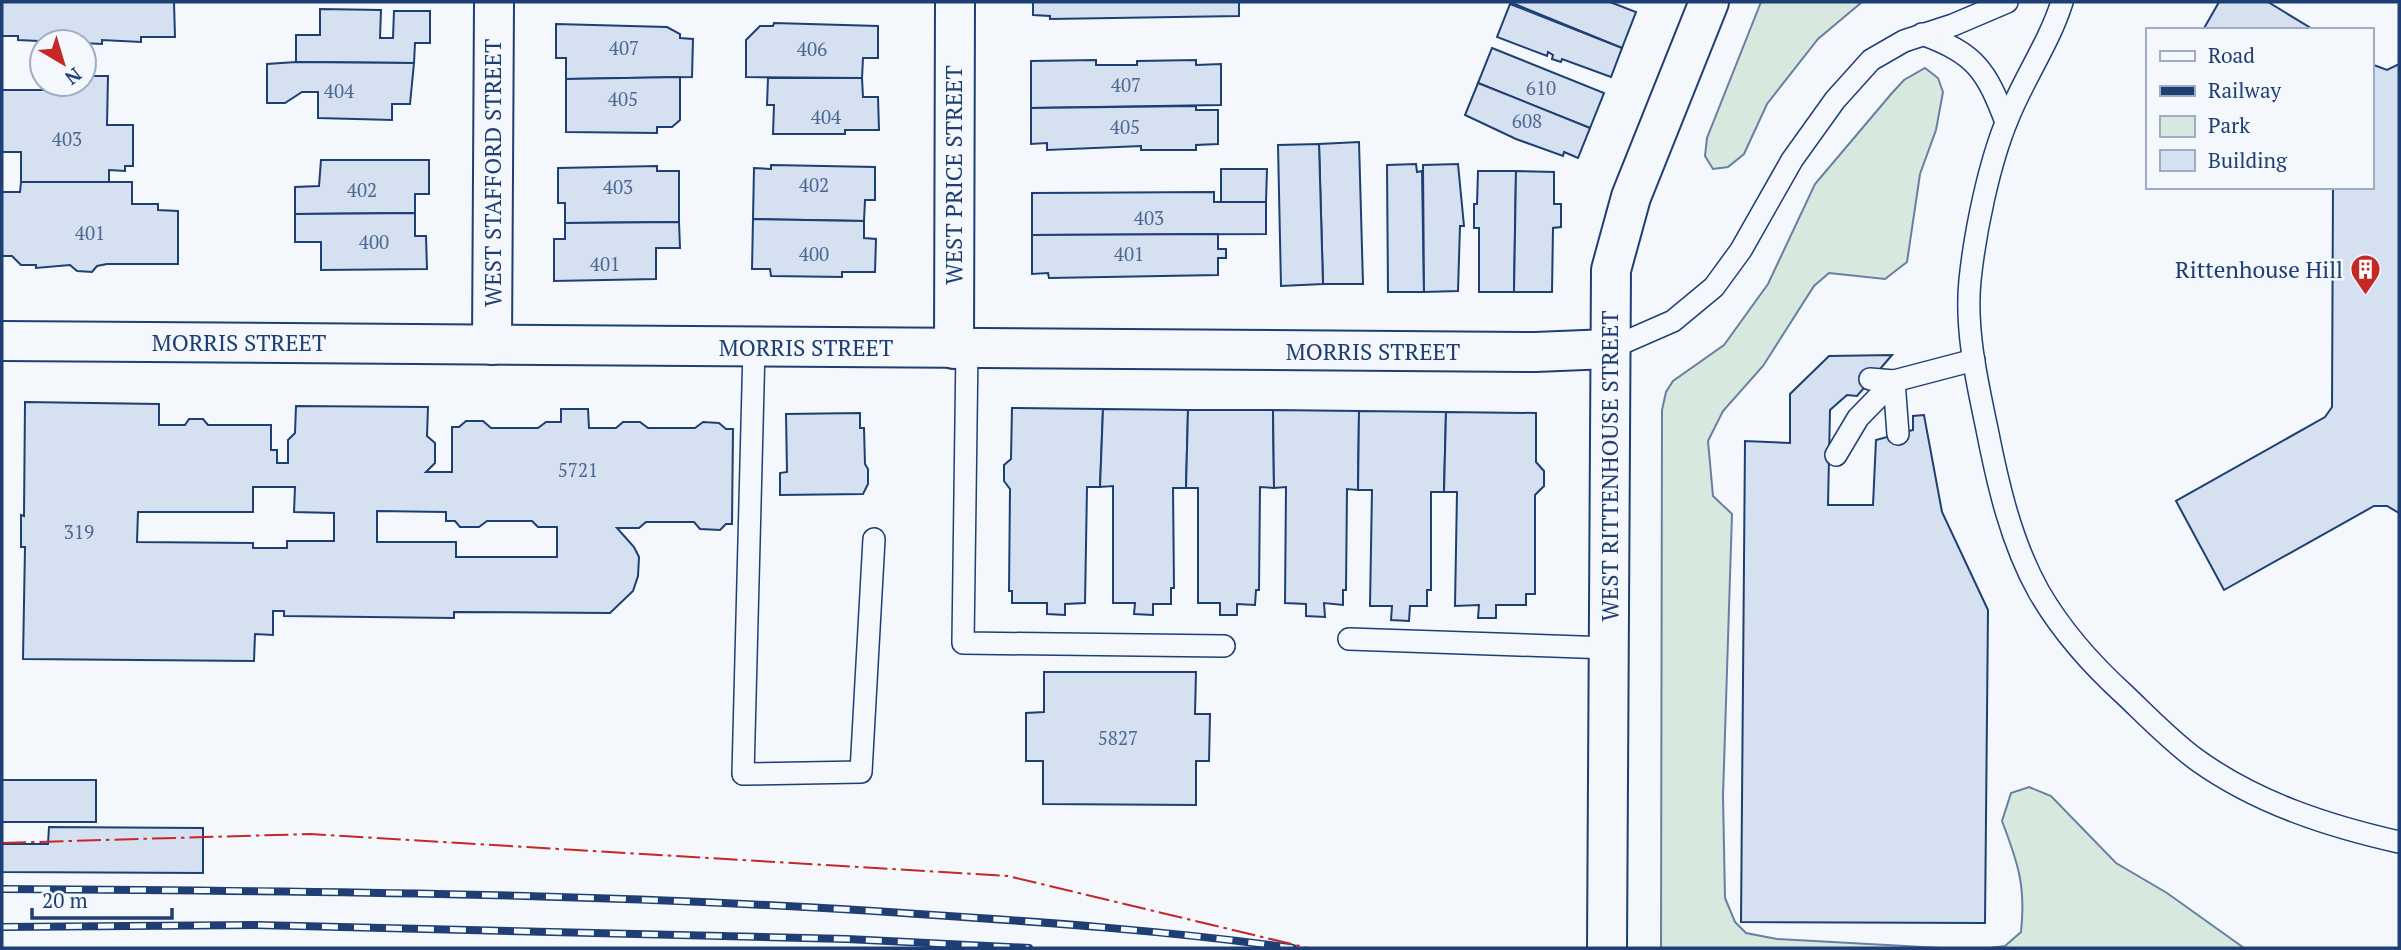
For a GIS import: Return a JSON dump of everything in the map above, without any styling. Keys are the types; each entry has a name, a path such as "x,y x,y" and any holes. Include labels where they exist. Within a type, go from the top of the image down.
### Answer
{"street":[{"name":"WEST STAFFORD STREET","path":"492,345 494,2"},
{"name":"WEST PRICE STREET","path":"955,2 960,349"},
{"name":"WEST RITTENHOUSE STREET","path":"1607,948 1611,270 1618,237 1709,2"},
{"name":"MORRIS STREET","path":"2,341 1535,352 1609,349"}],"lane":[{"path":"1609,349 1674,321 1714,287 1741,250 1792,160 1835,100 1871,60 1887,49 1922,34 2007,2"},
{"path":"2062,2 2053,29 2029,70 2006,122 1976,239 1970,283 1974,360 1997,477 2023,559 2040,594 2108,679 2197,760 2248,791 2309,819 2399,842"},
{"path":"1922,34 1949,44 1984,72 2006,122"},
{"path":"754,348 743,774 861,772 874,539"},
{"path":"960,349 963,643 1224,646"},
{"path":"1870,379 1894,382 1974,360"},
{"path":"1894,382 1898,434"},
{"path":"1836,454 1858,418 1894,382"},
{"path":"1349,639 1609,648"}],"green space":[{"path":"1761,2 1862,2 1818,39 1767,104 1744,154 1728,167 1713,169 1705,156 1707,138"},
{"path":"1925,68 1938,78 1943,92 1936,130 1920,174 1907,262 1885,279 1829,273 1814,286 1763,366 1723,411 1708,441 1713,496 1732,514 1723,796 1725,898 1735,922 1746,933 1777,939 1941,948 1661,948 1662,410 1666,392 1673,381 1724,345 1768,284 1815,184 1904,80"},
{"path":"2029,787 2051,796 2116,863 2167,893 2244,948 1990,948 2005,946 2021,932 2019,875 2002,821 2011,793"}],"building":[{"path":"2,2 174,2 175,37 141,37 141,42 102,40 102,44 98,44 98,28 28,28 28,40 18,40 18,36 2,36"},
{"path":"1033,2 1239,2 1239,16 1050,19 1050,16 1033,15"},
{"path":"1510,2 1610,2 1636,12 1622,48"},
{"path":"2219,2 2268,2 2311,28 2204,28"},
{"path":"1510,4 1622,48 1611,77 1562,59 1561,62 1552,59 1553,55 1548,52 1547,56 1497,37"},
{"path":"320,9 381,10 380,38 393,38 394,11 430,11 430,43 415,43 414,63 296,62 296,35 320,35"},
{"path":"774,23 878,26 878,58 863,58 862,78 746,77 746,40 760,26 773,26"},
{"path":"556,24 667,27 680,34 680,38 693,39 692,77 566,79 566,58 556,58"},
{"path":"1492,48 1604,93 1590,128 1478,83"},
{"path":"1096,60 1096,65 1196,60 1196,65 1221,64 1221,105 1031,108 1031,61"},
{"path":"414,63 410,104 392,104 392,120 318,118 318,92 302,92 285,103 267,103 267,64"},
{"name":"Rittenhouse Hill","path":"2399,64 2399,513 2387,506 2374,506 2224,590 2176,501 2325,417 2332,407 2333,189 2373,189 2373,65 2387,70"},
{"path":"98,76 108,76 107,125 133,125 133,166 125,166 125,171 109,170 109,182 21,182 21,152 2,152 2,90 28,90 28,98 98,98"},
{"path":"680,77 680,120 672,127 657,127 657,133 566,132 566,79"},
{"path":"768,78 862,78 863,97 878,97 879,130 845,130 845,134 773,134 774,105 767,105"},
{"path":"1478,83 1590,128 1578,158 1564,152 1563,156 1516,139 1465,115"},
{"path":"1196,106 1196,110 1218,110 1218,144 1196,145 1196,150 1141,150 1141,146 1047,150 1047,143 1031,144 1031,108"},
{"path":"1359,142 1363,284 1323,284 1319,144"},
{"path":"1319,144 1323,284 1281,286 1278,145"},
{"path":"321,160 429,160 429,194 415,194 415,213 295,214 295,187 319,186"},
{"path":"1416,164 1417,172 1422,171 1424,292 1388,292 1387,165"},
{"path":"1458,164 1464,226 1460,226 1458,291 1424,292 1423,165"},
{"path":"771,165 875,167 875,200 865,200 864,221 753,219 754,168 771,169"},
{"path":"657,166 657,171 679,171 679,222 565,223 565,203 558,203 558,168"},
{"path":"1221,169 1267,169 1266,202 1221,202"},
{"path":"1478,171 1516,171 1514,292 1479,292 1479,228 1474,228"},
{"path":"1516,171 1554,172 1554,204 1561,204 1561,227 1553,228 1552,292 1514,292"},
{"path":"21,182 132,182 132,204 158,204 158,210 178,211 178,264 107,264 97,266 92,272 77,271 70,265 36,268 36,265 21,265 12,256 2,256 2,192 20,192"},
{"path":"1214,192 1214,202 1266,202 1266,234 1032,235 1032,193"},
{"path":"415,213 415,236 426,236 427,269 321,270 321,242 295,242 295,214"},
{"path":"753,219 864,221 864,238 876,239 875,272 842,272 842,277 771,276 770,269 752,269"},
{"path":"679,222 680,248 656,248 656,279 554,281 554,239 565,239 565,223"},
{"path":"1218,234 1218,249 1226,249 1226,258 1218,258 1218,275 1049,278 1048,273 1032,274 1032,235"},
{"path":"1892,355 1857,396 1847,395 1830,410 1828,505 1873,505 1876,440 1913,430 1913,416 1924,415 1942,512 1988,610 1985,923 1741,922 1745,441 1790,443 1790,394 1829,356"},
{"path":"25,402 159,404 159,425 185,425 189,419 203,419 208,425 271,425 271,450 277,450 277,463 288,463 288,440 295,433 296,406 428,407 427,436 435,443 435,463 426,472 452,472 452,427 459,427 466,421 483,421 491,428 538,428 546,422 561,422 561,409 588,409 589,428 616,428 623,422 640,422 648,428 695,428 703,422 719,423 726,429 733,429 732,524 726,524 720,530 700,529 694,522 646,522 639,528 617,528 639,557 638,576 633,591 610,613 454,612 454,618 284,616 284,611 273,611 273,635 255,634 254,661 23,659 25,547 21,547 21,515 24,516","holes":["253,487 295,487 294,512 334,513 334,541 287,541 287,548 253,548 253,543 137,542 138,512 253,512","377,511 446,512 446,521 455,521 460,527 479,527 487,521 532,521 538,527 557,527 557,557 456,557 456,542 377,542"]},
{"path":"1012,408 1103,409 1100,487 1087,487 1085,603 1065,604 1065,615 1047,614 1047,603 1012,603 1012,591 1009,591 1010,489 1004,481 1004,465 1011,459"},
{"path":"1103,409 1188,410 1186,488 1173,488 1174,588 1171,588 1171,604 1153,604 1153,615 1134,614 1135,603 1113,603 1113,486 1100,487"},
{"path":"1188,410 1273,410 1274,488 1260,487 1259,590 1256,590 1255,605 1237,604 1237,615 1220,615 1220,603 1198,603 1198,488 1186,488"},
{"path":"1273,410 1359,411 1358,490 1347,489 1346,590 1343,590 1343,605 1324,603 1325,617 1306,616 1306,604 1285,603 1286,487 1274,488"},
{"path":"1359,411 1446,412 1444,492 1431,492 1431,590 1427,590 1427,606 1410,606 1409,621 1391,620 1392,606 1370,606 1372,490 1358,490"},
{"path":"1446,412 1536,413 1536,462 1544,471 1544,486 1535,495 1535,594 1526,594 1526,605 1496,605 1496,618 1478,618 1479,605 1455,606 1457,492 1444,492"},
{"path":"860,413 860,428 864,428 865,464 868,469 868,484 863,494 780,495 780,473 787,472 786,414"},
{"path":"1044,672 1196,672 1195,714 1210,714 1209,761 1196,761 1196,805 1043,804 1043,761 1026,761 1026,713 1044,712"},
{"path":"2,780 96,780 96,822 2,822"},
{"path":"49,827 203,828 203,873 2,872 2,844 48,844"}],"railway":[{"path":"2,889 575,897 804,907 1059,924 1293,948"},
{"path":"2,927 256,925 847,939 1029,948"}],"power":[{"path":"2,843 310,834 1008,876 1308,948"}],"place":[{"name":"Rittenhouse Hill","path":"2366,297"}]}
